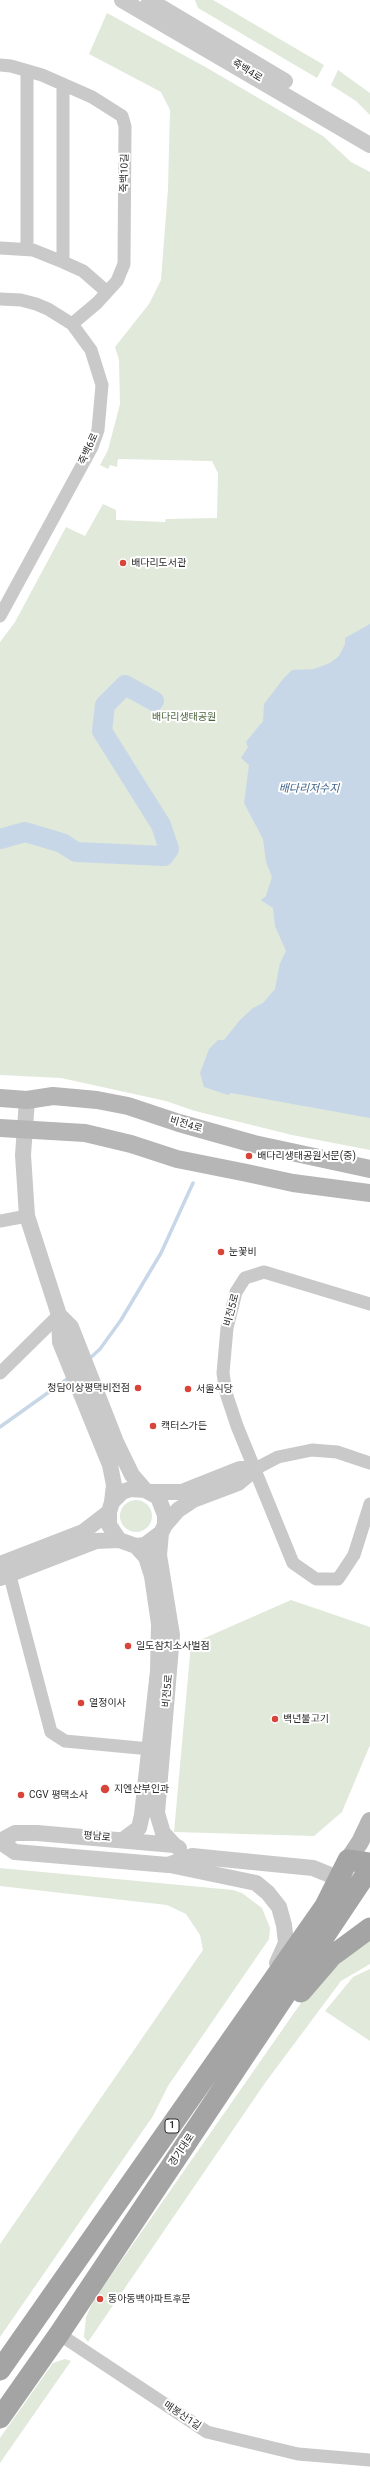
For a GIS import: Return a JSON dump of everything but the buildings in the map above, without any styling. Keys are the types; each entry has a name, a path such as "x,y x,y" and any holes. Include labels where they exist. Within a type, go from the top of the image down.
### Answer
{"main road":[{"name":"비전4로","path":"0,1098 27,1100 53,1096 97,1100 128,1106 179,1123 254,1144 370,1169"},
{"path":"0,1128 24,1128 84,1134 131,1144 177,1158 293,1183 365,1194"},
{"path":"344,1870 370,1821"},
{"name":"경기대로","path":"0,2418 59,2334 255,2040 368,1874 344,1870"},
{"name":"1","path":"0,2370 324,1906 344,1870"},
{"path":"255,2040 285,2013 306,1985 332,1956 370,1928"}],"street":[{"name":"죽백4로","path":"122,0 370,145"},
{"name":"죽백4로","path":"148,0 370,133"},
{"name":"죽백10길","path":"0,65 27,71 63,84 92,97 122,116 126,126 124,264 117,281 72,324"},
{"path":"27,71 27,249"},
{"path":"63,84 63,262"},
{"path":"0,248 27,249 63,262 83,271 107,292"},
{"name":"죽백6로","path":"0,299 21,300 36,304 48,309 72,324 91,350 102,385 98,430 92,447 0,616"},
{"path":"27,1100 23,1155 27,1216 59,1315 61,1344 84,1379 132,1475 163,1505 162,1529"},
{"path":"0,1221 27,1216"},
{"name":"비전5로","path":"370,1304 264,1272 244,1278 236,1292 227,1328 223,1373 226,1393 293,1562 316,1579 338,1579 354,1555 370,1504"},
{"path":"59,1315 73,1332 84,1379 110,1465 114,1486 110,1507 109,1525 119,1540"},
{"path":"0,1373 59,1315"},
{"path":"4,1569 96,1541 119,1540 136,1546 154,1540 178,1510 193,1500 238,1483 255,1469 278,1457 312,1450 337,1452 370,1463"},
{"path":"4,1569 83,1532 110,1507 122,1492 131,1489 182,1492 240,1469 255,1469"},
{"name":"비전5로","path":"162,1529 159,1555 172,1635 157,1813 163,1832 174,1845"},
{"name":"비전5로","path":"123,1840 139,1828 150,1749 158,1671 159,1624 152,1576 146,1557 136,1546"},
{"path":"4,1569 51,1732 65,1741 150,1749"},
{"name":"평남로","path":"192,1856 168,1865 15,1852 0,1842 15,1832 123,1840 174,1845 192,1856 344,1870"},
{"path":"168,1865 256,1883 268,1893 279,1907 286,1943 253,2009"},
{"name":"매봉산1길","path":"59,2334 207,2432 298,2454 370,2460"}],"green space":[{"path":"195,0 213,0 324,65 317,78 198,8"},
{"name":"배다리생태공원","path":"107,13 209,69 323,136 351,162 370,172 370,1150 292,1135 195,1111 166,1101 61,1078 0,1075 0,642 15,622 66,527 85,536 103,504 116,510 116,520 165,522 166,519 217,518 218,473 212,461 118,459 117,467 110,465 108,469 100,465 108,450 120,404 119,360 115,347 149,304 161,280 168,189 170,110 161,92 89,54"},
{"path":"338,70 370,93 370,115 356,101 331,85"},
{"path":"133,1500 139,1500 149,1507 152,1516 151,1522 145,1529 139,1532 133,1532 123,1525 120,1519 120,1513 127,1503"},
{"path":"291,1600 370,1627 370,1745 342,1812 314,1836 174,1832 191,1644"},
{"path":"0,1868 233,1890 242,1893 262,1908 270,1928 269,1939 168,2086 153,2116 0,2337 0,2244 203,1950 200,1935 186,1914 167,1905 0,1886"},
{"path":"370,1937 370,1964 341,1981 265,2083 88,2342 84,2337 86,2317 94,2300 310,1990"},
{"path":"370,1969 370,2041 325,2011 353,1977"},
{"path":"65,2359 71,2361 0,2463 0,2438 53,2363"}],"water":[{"name":"배다리저수지","path":"370,624 370,1118 231,1093 228,1095 204,1087 200,1073 209,1049 218,1040 224,1040 240,1020 253,1008 263,1003 275,989 280,963 286,951 275,926 273,908 261,900 266,896 272,877 266,862 263,839 244,803 249,765 241,758 248,747 246,742 263,721 264,704 283,679 292,670 314,669 330,663 339,656 345,644 345,638"}],"waterway":[{"path":"0,839 25,832 62,843 76,852 164,856 169,849 161,825 102,731 105,705 125,685 154,701"},
{"path":"88,1360 100,1349 121,1320 161,1253 193,1183"},
{"path":"0,1427 70,1377"}],"place":[{"name":"배다리도서관","path":"123,563"},
{"name":"배다리생태공원서문(중)","path":"249,1156"},
{"name":"눈꽃비","path":"221,1252"},
{"name":"청담이상평택비전점","path":"138,1388"},
{"name":"서울식당","path":"188,1389"},
{"name":"캑터스가든","path":"153,1426"},
{"name":"일도참치소사벌점","path":"128,1646"},
{"name":"열정이사","path":"81,1703"},
{"name":"백년불고기","path":"275,1719"},
{"name":"지엔산부인과","path":"105,1789"},
{"name":"CGV 평택소사","path":"21,1795"},
{"name":"동아동백아파트후문","path":"100,2299"}]}
